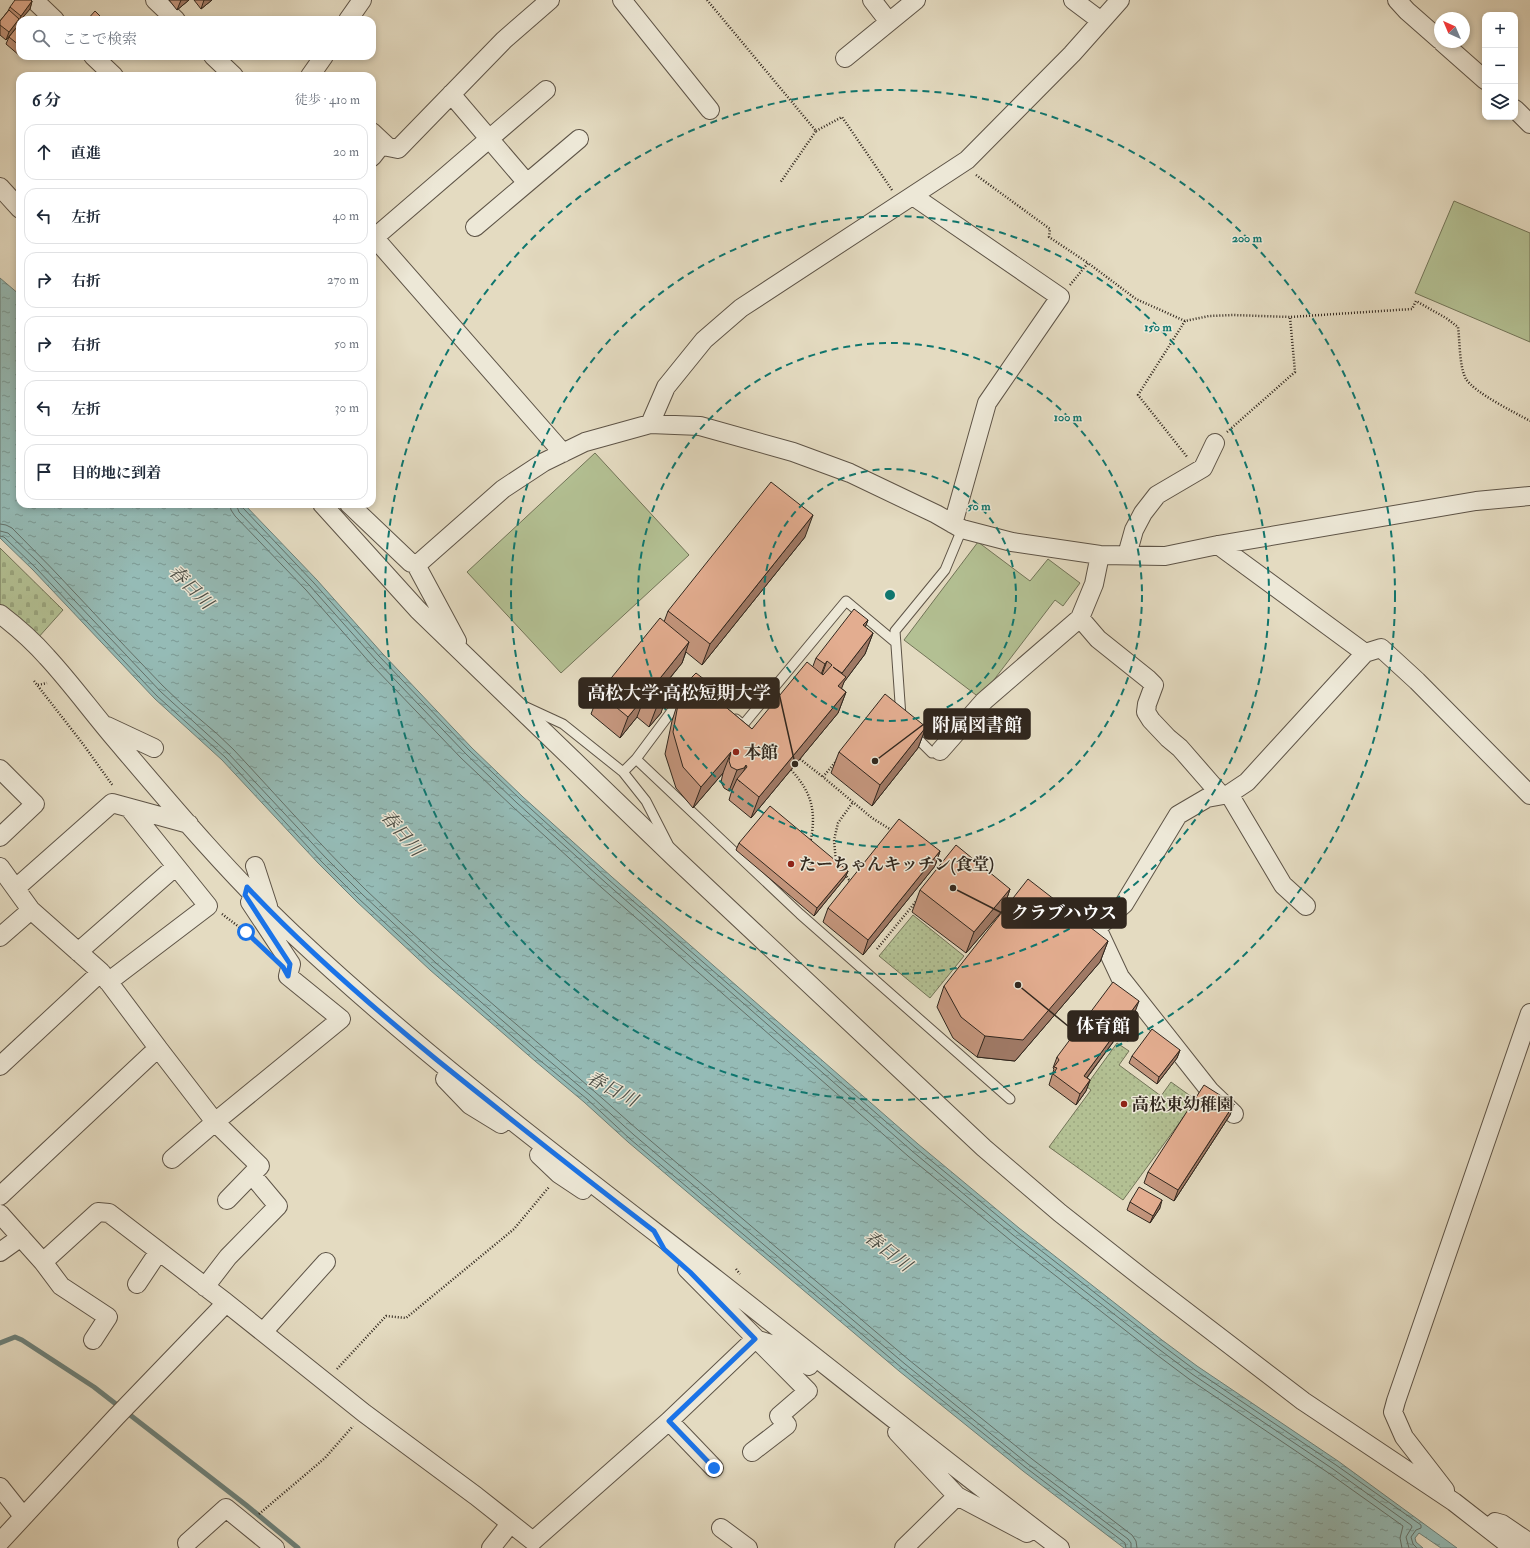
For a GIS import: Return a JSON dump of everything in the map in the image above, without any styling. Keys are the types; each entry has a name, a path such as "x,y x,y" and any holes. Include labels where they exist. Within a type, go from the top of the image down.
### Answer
{"street":[{"path":"34,0 51,16"},
{"path":"155,0 172,16"},
{"path":"351,16 362,0"},
{"path":"378,138 388,147 398,149 504,40 550,0"},
{"path":"622,0 710,110"},
{"path":"872,0 889,22"},
{"path":"845,58 916,0"},
{"path":"1073,0 1101,21"},
{"path":"650,424 666,387 704,340 741,308 968,160 1066,60 1120,0"},
{"path":"1397,0 1434,35"},
{"path":"1449,48 1482,77"},
{"path":"97,60 110,72"},
{"path":"217,60 230,72"},
{"path":"314,72 321,60"},
{"path":"376,233 546,90"},
{"path":"451,94 527,183"},
{"path":"1518,112 1530,124"},
{"path":"475,227 579,138"},
{"path":"0,183 16,193"},
{"path":"0,187 16,205"},
{"path":"907,200 1060,298 987,402 958,527"},
{"path":"376,239 563,453"},
{"path":"353,508 411,563 420,563 503,489 544,462 585,442 650,424 700,426 793,452 850,473 958,527 1012,542 1100,555 1165,556 1218,544 1476,501 1530,496"},
{"path":"1127,555 1134,530 1143,513 1157,495 1203,468 1215,444"},
{"path":"326,508 418,610 465,656 675,858 984,1148 1060,1213 1144,1280 1303,1401 1473,1515 1513,1548"},
{"path":"1218,544 1365,653"},
{"path":"936,752 984,701 1080,618 1094,584 1100,555"},
{"path":"415,563 465,656"},
{"path":"0,614 24,634 45,655 101,723 189,824 269,910 349,985 519,1131 623,1212 690,1272 808,1391 779,1416 787,1425 752,1452"},
{"path":"1080,618 1098,639 1154,685 1147,704 1146,712 1151,720 1225,795 1283,884 1306,906"},
{"path":"0,629 45,655"},
{"path":"1234,1114 1210,1091 1120,977 1097,928 1124,904 1178,815 1207,798 1225,795 1247,782 1365,653 1381,648 1417,681 1530,795"},
{"path":"101,723 154,748"},
{"path":"0,769 35,804 0,836"},
{"path":"16,888 112,803 189,824"},
{"path":"0,1066 105,977 208,906 175,867 129,808"},
{"path":"255,866 269,910"},
{"path":"0,867 31,910 105,977 215,1122 260,1166 227,1200"},
{"path":"78,952 175,867"},
{"path":"172,1159 215,1122 342,1019 288,976 290,964 245,895 247,887"},
{"path":"0,937 31,910"},
{"path":"1454,1502 1404,1437 1393,1412 1530,1012"},
{"path":"0,1196 158,1048"},
{"path":"519,1131 559,1174 654,1231 1057,1545"},
{"path":"205,1287 228,1257 278,1206 252,1175"},
{"path":"43,1262 98,1212 109,1213 263,1332 364,1413 476,1496 533,1541 669,1421 755,1339"},
{"path":"0,1214 43,1262 61,1286 108,1317 93,1340"},
{"path":"654,1231 664,1249"},
{"path":"0,1252 21,1237"},
{"path":"137,1284 159,1251"},
{"path":"263,1332 326,1262"},
{"path":"0,1542 116,1417 226,1303"},
{"path":"755,1339 781,1348 840,1385 861,1393 957,1496 1042,1541 1057,1545"},
{"path":"669,1421 714,1468"},
{"path":"0,1487 23,1516"},
{"path":"904,1548 957,1496"},
{"path":"187,1543 226,1508 275,1548"},
{"path":"1473,1515 1502,1524 1530,1543"},
{"path":"491,1548 510,1524"},
{"path":"722,1528 748,1548"}],"lane":[{"path":"936,752 901,722 895,631 945,570 958,527"},
{"path":"731,716 743,725 846,601 895,642"},
{"path":"623,772 636,758 691,684"},
{"path":"509,698 562,724 623,772 646,801 675,858"},
{"path":"636,758 800,914 1010,1099"}],"path":[{"path":"707,0 816,131"},
{"path":"780,183 816,131 842,117 907,200"},
{"path":"962,164 1050,229 1049,237 1088,263 1136,299 1185,322 1209,316 1233,315 1290,317 1412,309 1416,301 1446,318 1458,327 1462,362 1466,378 1474,388 1530,422"},
{"path":"1060,298 1088,263"},
{"path":"1215,444 1295,372 1290,317"},
{"path":"1185,322 1138,395 1198,471"},
{"path":"34,681 83,744 129,808"},
{"path":"800,759 872,818 899,835"},
{"path":"823,777 837,759"},
{"path":"791,770 802,782 809,797 813,831 809,848"},
{"path":"836,863 834,840 838,823 853,802"},
{"path":"932,855 946,863"},
{"path":"840,869 850,881 845,887"},
{"path":"877,950 921,894"},
{"path":"208,906 212,907 251,937"},
{"path":"325,1381 386,1316 406,1318 514,1229 559,1174"},
{"path":"263,1510 325,1458 364,1413"}],"green space":[{"path":"1454,201 1530,233 1530,342 1415,293"},
{"path":"595,453 689,555 561,673 467,572"},
{"path":"978,542 1030,581 1048,559 1080,583 1063,606 1055,600 980,698 904,640"},
{"path":"0,548 63,610 37,639 0,608"},
{"path":"913,915 964,956 930,998 879,956"},
{"path":"1117,1043 1129,1051 1119,1065 1161,1096 1171,1082 1196,1100 1123,1200 1049,1147 1091,1090 1086,1086"}],"water":[{"name":"春日川","path":"0,278 16,292 16,508 248,508 317,580 382,653 472,748 523,797 612,877 918,1144 1019,1228 1162,1340 1197,1366 1338,1461 1457,1548 1441,1548 1419,1533 1415,1538 1416,1542 1423,1548 1124,1548 1023,1471 899,1371 628,1142 584,1102 430,970 356,901 318,863 222,760 155,699 33,570 0,538"}],"building":[{"path":"15,0 32,1 21,16 10,7"},
{"path":"9,10 16,16 16,23 9,32 0,25 0,21"},
{"path":"95,11 100,16 91,16"},
{"path":"16,28 16,43 9,37"},
{"path":"771,482 813,515 710,644 668,611"},
{"name":"本館","path":"854,609 868,620 863,625 873,633 842,673 833,667 846,677 838,686 846,692 759,797 737,779 747,767 746,765 744,768 737,770 731,767 729,761 731,752 701,787 683,767 673,732 679,699 691,678 696,673 714,687 709,693 752,729 807,662 823,675 832,665 827,661 825,664 816,658"},
{"path":"660,618 689,642 657,682 668,692 657,706 645,696 628,717 599,693"},
{"path":"885,694 926,727 880,785 839,752"},
{"name":"たーちゃんキッチン(食堂)","path":"770,806 848,871 817,908 739,843"},
{"path":"899,819 940,851 868,940 828,908"},
{"path":"956,845 1010,889 974,932 920,890"},
{"path":"1028,879 1108,941 1023,1040 985,1036 961,1017 944,986"},
{"path":"1113,982 1139,1001 1084,1076 1090,1080 1080,1094 1053,1074 1057,1068 1054,1067 1059,1060 1057,1057"},
{"path":"1152,1029 1180,1050 1159,1077 1132,1056"},
{"path":"1204,1085 1234,1104 1178,1190 1148,1172"},
{"path":"1139,1187 1162,1200 1153,1216 1130,1202"}],"waterway":[{"path":"0,1343 15,1337 22,1340 94,1387 246,1505 298,1548"}],"place":[{"name":"本館","path":"736,752"},
{"name":"附属図書館","path":"875,761"},
{"name":"高松大学·高松短期大学","path":"795,764"},
{"name":"たーちゃんキッチン(食堂)","path":"791,864"},
{"name":"クラブハウス","path":"953,888"},
{"name":"体育館","path":"1018,985"},
{"name":"高松東幼稚園","path":"1124,1104"}],"route":[{"path":"246,932 283,967 288,976 290,964 245,895 247,887 292,932 394,1024 464,1082 654,1231 664,1249 690,1272 755,1339 669,1421 714,1468"}]}
